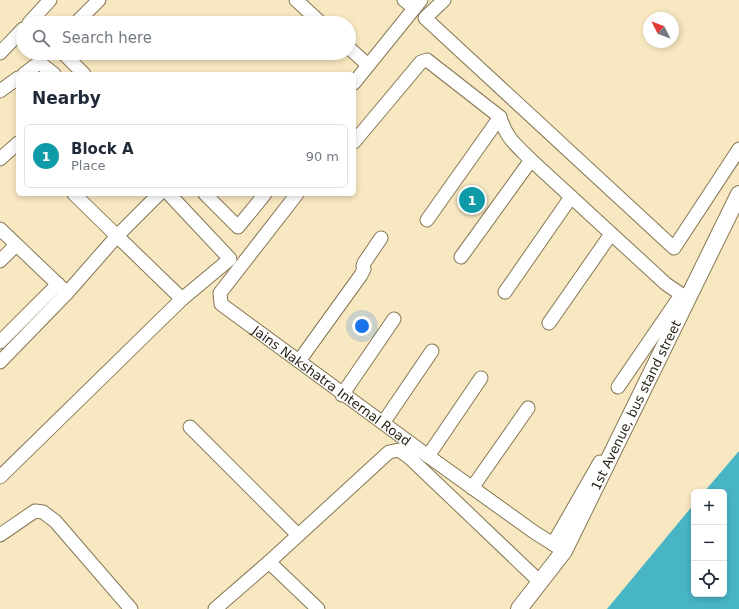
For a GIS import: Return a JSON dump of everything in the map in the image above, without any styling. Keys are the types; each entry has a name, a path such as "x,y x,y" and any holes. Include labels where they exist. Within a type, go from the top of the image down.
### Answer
{"street":[{"path":"35,16 50,0"},
{"path":"83,16 99,0"},
{"path":"296,0 314,16"},
{"path":"444,0 426,18 674,248 739,149"},
{"path":"356,80 413,3"},
{"path":"0,53 16,36"},
{"path":"356,54 368,65"},
{"path":"70,60 82,72"},
{"path":"356,140 421,62 427,60 500,117 504,131 510,140 666,284 684,297 618,387"},
{"path":"27,72 36,65 41,64 51,72"},
{"path":"0,91 16,79"},
{"path":"427,220 500,117"},
{"path":"0,159 16,145"},
{"path":"461,257 531,160"},
{"name":"1st Avenue, bus stand street","path":"519,609 540,582 684,297 739,194"},
{"path":"76,196 182,299"},
{"path":"0,342 63,288 157,196"},
{"path":"0,477 182,299 230,259 170,196"},
{"path":"207,196 238,227 263,196"},
{"name":"Jains Nakshatra Internal Road","path":"295,196 220,293 220,304 299,361 342,395 383,422 472,488 557,547"},
{"path":"505,292 571,196"},
{"path":"0,229 63,288"},
{"path":"550,323 611,234"},
{"path":"299,361 361,275 364,270 364,263 381,238"},
{"path":"0,261 16,245"},
{"path":"0,362 63,288"},
{"path":"342,395 394,319"},
{"path":"383,422 432,351"},
{"path":"428,456 481,378"},
{"path":"472,488 528,408"},
{"path":"190,427 298,535"},
{"path":"215,609 269,562 389,452 399,450 410,458 540,582"},
{"path":"557,547 605,453"},
{"path":"0,535 34,511 43,512 56,521 131,609"},
{"path":"269,562 318,609"}],"water":[{"path":"739,451 739,609 607,609 691,508 691,597 727,597 727,489 707,489"}],"place":[{"name":"Block A","path":"472,200"}]}
